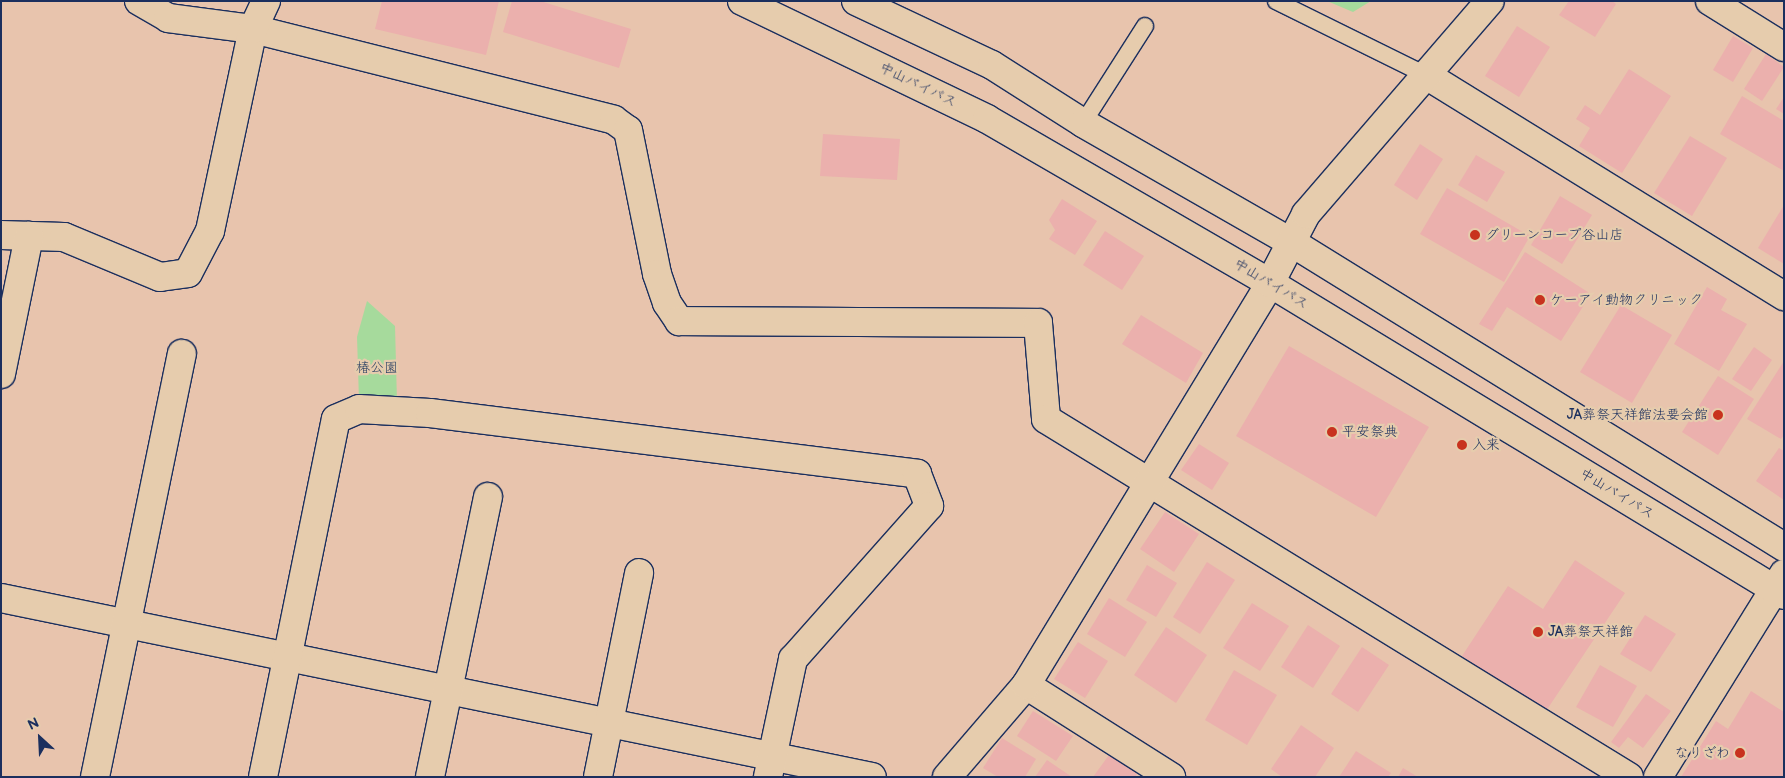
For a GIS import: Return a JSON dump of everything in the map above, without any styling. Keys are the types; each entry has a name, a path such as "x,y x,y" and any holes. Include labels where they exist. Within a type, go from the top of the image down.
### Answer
{"street":[{"path":"139,1 168,18 253,29 614,120 628,130 657,274 667,303 679,321 1038,323 1046,419 1629,777"},
{"path":"1,235 64,237 160,277 188,273 210,231 253,29 266,1"},
{"name":"中山バイパス","path":"742,1 987,119 1270,283 1781,586"},
{"path":"856,1 992,65 1083,123 1291,242 1784,547"},
{"path":"947,777 1026,685 1270,283 1306,214 1490,1"},
{"path":"1710,1 1784,47"},
{"path":"1426,76 1784,296"},
{"path":"1,374 30,236"},
{"path":"94,777 182,354"},
{"path":"263,777 336,419 358,409 440,414 918,474 930,506 793,659 771,767"},
{"path":"430,777 488,497"},
{"path":"598,777 639,573"},
{"path":"1658,777 1781,586"},
{"path":"1,598 609,723 771,767 872,777"},
{"path":"1026,685 1171,777"}],"lane":[{"path":"1276,1 1426,76"},
{"path":"1083,123 1145,26"}],"green space":[{"path":"1327,1 1371,1 1353,12"},
{"name":"椿公園","path":"367,301 395,326 397,402 359,400 357,337"}],"building":[{"path":"382,1 499,1 486,55 375,29"},
{"path":"512,1 540,1 631,29 619,68 503,32"},
{"path":"1569,1 1612,1 1616,4 1595,37 1559,15"},
{"path":"1517,26 1550,47 1519,97 1485,76"},
{"path":"1733,36 1753,48 1733,82 1713,70"},
{"path":"1766,54 1784,67 1762,101 1744,89"},
{"path":"1629,69 1671,96 1622,173 1579,146 1590,128 1576,119 1585,105 1600,115"},
{"path":"1742,96 1784,121 1784,171 1720,134"},
{"path":"1784,97 1784,114 1776,109"},
{"path":"823,134 900,139 897,180 820,176"},
{"path":"1690,136 1727,158 1692,216 1654,193"},
{"path":"1420,144 1443,159 1417,200 1394,185"},
{"path":"1476,155 1505,172 1487,202 1458,185"},
{"name":"グリーンコープ谷山店","path":"1447,188 1530,236 1504,282 1420,234"},
{"path":"1560,196 1592,215 1562,264 1531,245"},
{"path":"1062,199 1097,221 1075,255 1049,239 1055,230 1049,220"},
{"path":"1784,205 1784,264 1758,248"},
{"path":"1105,231 1144,256 1122,290 1083,265"},
{"name":"ケーアイ動物クリニック","path":"1525,252 1591,294 1561,341 1507,307 1492,331 1479,324"},
{"path":"1707,287 1727,299 1721,310 1747,324 1719,371 1674,344"},
{"path":"1621,305 1672,335 1632,403 1580,372"},
{"path":"1141,315 1203,353 1186,383 1122,344"},
{"name":"平安祭典","path":"1289,346 1429,427 1376,517 1236,436"},
{"path":"1754,347 1772,360 1751,391 1732,379"},
{"path":"1784,361 1784,435 1781,439 1747,419"},
{"name":"JA葬祭天祥館法要会館","path":"1718,376 1754,399 1718,455 1682,432"},
{"path":"1199,444 1229,463 1212,490 1181,470"},
{"path":"1779,448 1784,451 1784,500 1756,481"},
{"path":"1165,512 1199,534 1174,572 1140,549"},
{"name":"JA葬祭天祥館","path":"1575,560 1625,593 1546,711 1462,656 1508,586 1543,609"},
{"path":"1207,562 1235,580 1200,634 1173,617"},
{"path":"1147,565 1177,583 1156,617 1126,600"},
{"path":"1109,598 1147,622 1125,657 1087,634"},
{"path":"1252,603 1289,626 1260,671 1223,648"},
{"path":"1645,615 1676,634 1651,672 1620,654"},
{"path":"1308,625 1340,646 1313,688 1281,667"},
{"path":"1166,627 1207,655 1176,703 1134,675"},
{"path":"1078,642 1108,661 1085,698 1054,679"},
{"path":"1362,647 1389,665 1358,712 1331,694"},
{"path":"1600,665 1637,686 1613,727 1576,707"},
{"path":"1234,670 1277,695 1247,745 1205,720"},
{"name":"なりざわ","path":"1751,691 1784,712 1784,777 1681,777 1716,721 1728,729"},
{"path":"1646,694 1671,711 1643,748 1628,737 1619,748 1611,742"},
{"path":"1033,711 1073,736 1056,761 1017,736"},
{"path":"1301,725 1334,748 1315,777 1282,777 1271,769"},
{"path":"1002,738 1036,759 1025,777 998,777 983,768"},
{"path":"1356,751 1391,773 1388,777 1339,777"},
{"path":"1109,755 1137,774 1135,777 1093,777"},
{"path":"1047,760 1072,777 1035,777"},
{"path":"1403,768 1418,777 1398,777"}],"place":[{"name":"グリーンコープ谷山店","path":"1475,235"},
{"name":"ケーアイ動物クリニック","path":"1540,300"},
{"name":"JA葬祭天祥館法要会館","path":"1718,415"},
{"name":"平安祭典","path":"1332,432"},
{"name":"入来","path":"1462,445"},
{"name":"JA葬祭天祥館","path":"1538,632"},
{"name":"なりざわ","path":"1740,753"}]}
